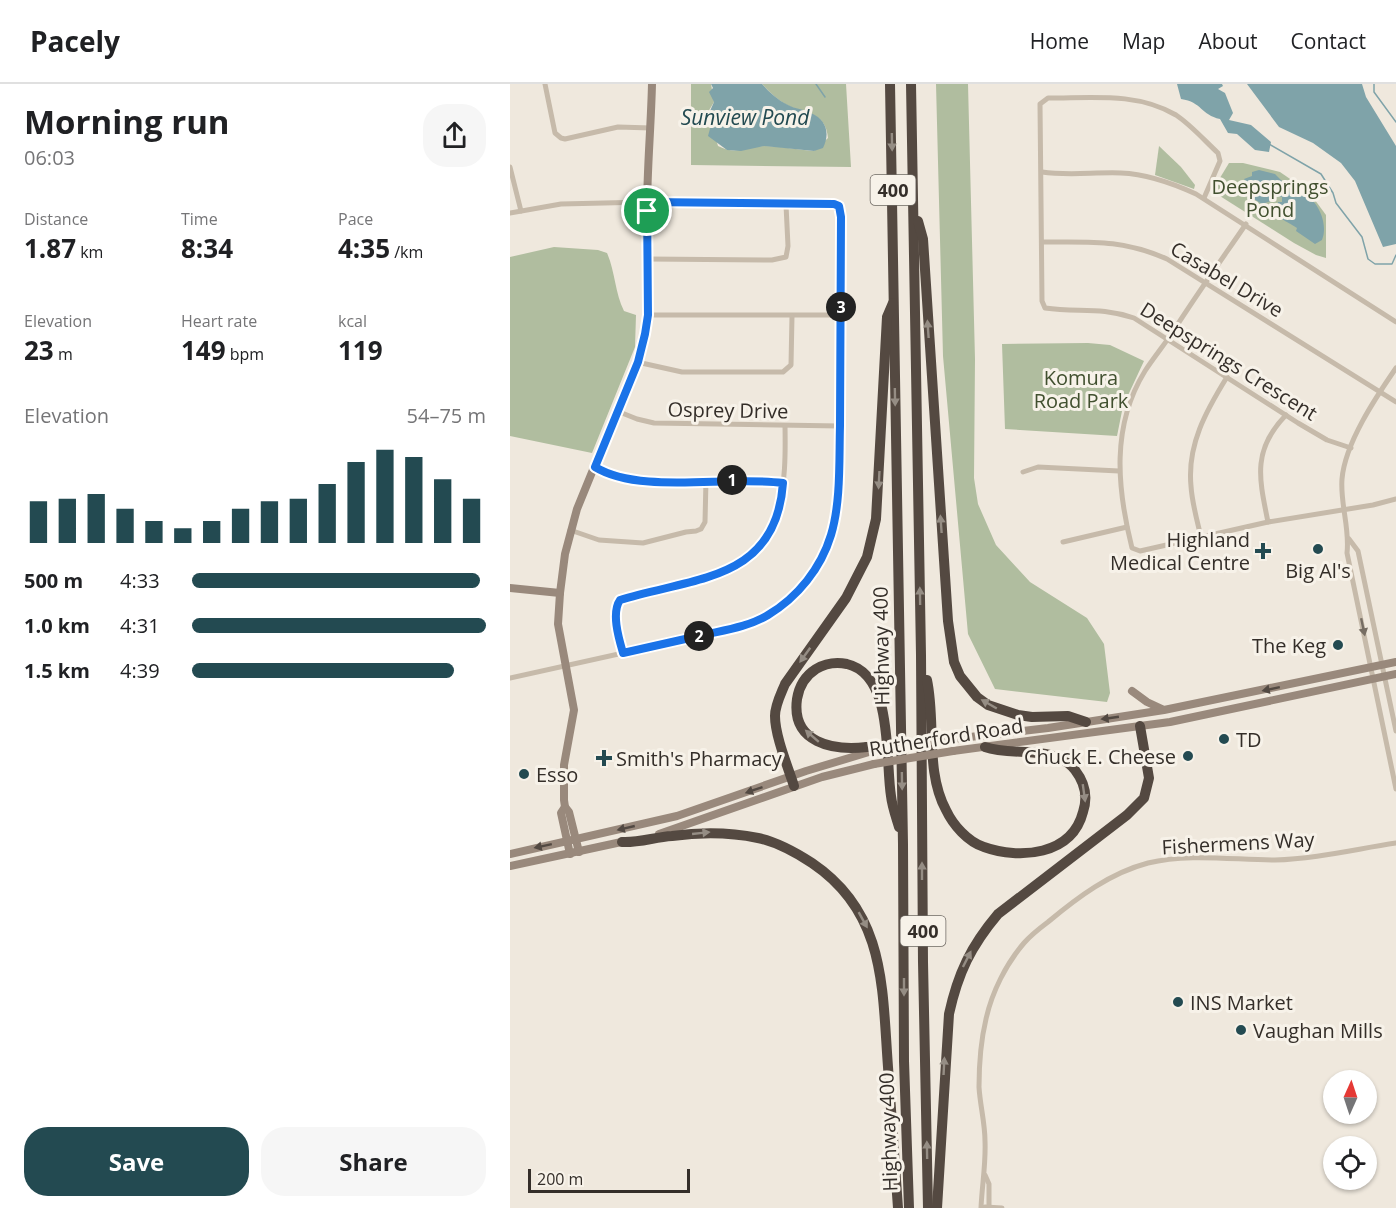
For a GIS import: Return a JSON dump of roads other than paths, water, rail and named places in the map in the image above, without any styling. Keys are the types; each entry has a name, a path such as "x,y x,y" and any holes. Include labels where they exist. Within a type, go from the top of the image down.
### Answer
{"highway":[{"name":"Highway 400","path":"890,84 903,844 904,1061 909,1208"},
{"name":"Highway 400","path":"911,84 928,1208"},
{"path":"914,200 923,238 947,609 954,662 966,685 988,705 1017,715 1068,716 1086,722"},
{"path":"793,781 775,716 779,697 785,684 846,598 867,557 876,519 887,317 895,297"},
{"path":"921,655 927,684 938,792 946,811 960,831 982,847 1027,854 1061,844 1074,833 1082,819 1086,802 1084,785 1074,768 1058,757 1039,752 998,751 985,747"},
{"path":"894,745 868,750 840,749 825,746 809,736 803,728 796,708 800,686 808,674 830,663 843,663 864,672 875,685 882,706 891,797 903,844"},
{"path":"937,1208 949,1014 956,984 966,958 983,931 998,914 1127,815 1144,798 1149,778 1140,726"},
{"path":"622,842 632,843 710,832 760,838 783,846 821,869 840,886 854,904 871,935 882,979 898,1208"}],"main road":[{"path":"570,854 561,813 565,807 564,765 574,710 559,633 560,594 570,530 638,362 648,315 647,202 652,84"},
{"path":"510,588 560,594"},
{"name":"Rutherford Road","path":"894,745 1134,715 1396,662"},
{"name":"Rutherford Road","path":"510,854 677,816 793,781 874,764 1140,726 1396,674"},
{"path":"1132,691 1147,702 1164,710"},
{"path":"1134,715 1140,726"},
{"name":"Rutherford Road","path":"510,866 659,834 868,750"},
{"path":"565,807 569,812 579,852"}],"street":[{"path":"545,84 555,133 561,138 618,127 651,128"},
{"name":"Deepsprings Crescent","path":"1204,198 1220,161 1218,153 1178,116 1155,104 1127,98 1048,98 1040,104 1042,302 1045,308 1113,311 1134,318 1327,440 1351,448"},
{"path":"510,168 521,211"},
{"path":"1042,172 1122,173 1147,176 1173,184 1204,198 1396,322"},
{"path":"510,213 561,204 647,202 834,204 839,206 841,217 840,457 834,523 820,562 804,585 782,606 754,622 510,678"},
{"path":"648,259 772,260 786,257 788,246 786,205"},
{"path":"1246,224 1144,372 1133,397 1124,428 1119,471 1132,548 1140,551 1268,522 1396,499"},
{"name":"Casabel Drive","path":"1043,242 1109,242 1145,249 1186,269 1396,402"},
{"path":"648,315 841,315"},
{"path":"638,362 682,372 783,372 791,365 792,316"},
{"path":"1396,368 1356,432 1342,478 1349,539 1347,553 1396,789"},
{"path":"1201,537 1191,485 1193,448 1198,429 1227,377"},
{"name":"Osprey Drive","path":"617,411 654,423 840,426"},
{"path":"1268,522 1260,472 1261,456 1274,427 1286,414"},
{"path":"623,653 616,605 620,600 717,575 743,562 759,548 774,524 782,498 785,426"},
{"path":"595,467 601,471 635,480 757,480 783,483"},
{"path":"1023,472 1038,467 1119,471"},
{"path":"570,530 599,540 643,543 696,531 701,529 705,522 706,480"},
{"path":"1063,542 1127,527"},
{"path":"1349,539 1358,551 1396,731"},
{"name":"Fishermens Way","path":"1002,1208 981,1208 986,1140 979,1085 986,1018 1005,970 1023,943 1071,902 1114,876 1148,863 1178,858 1277,860 1305,858 1396,843"},
{"name":"Fishermens Way","path":"985,1175 989,1184 989,1208"}],"water":[{"name":"Sunview Pond","path":"711,84 762,84 784,103 821,119 826,128 823,148 814,151 764,146 741,151 727,150 708,136 711,125 706,120 714,102 709,92 713,88"},
{"path":"1177,84 1222,84 1223,86 1218,89 1225,93 1233,113 1229,120 1251,125 1271,142 1269,152 1255,150 1237,134 1228,133 1220,119 1209,115 1193,103 1181,99"},
{"path":"1247,84 1362,84 1366,97 1396,146 1396,244 1383,247 1355,181 1341,163 1313,143 1279,127"},
{"path":"1259,170 1275,174 1282,181 1279,193 1289,193 1291,189 1313,200 1322,215 1324,232 1322,240 1315,244 1279,216 1278,202 1282,202 1282,197 1276,196 1271,201 1262,204 1254,199 1248,188 1244,190 1243,187 1247,183 1244,179 1252,176 1252,172"}],"waterway":[{"path":"816,84 825,97"},
{"path":"1374,84 1374,92 1396,122"},
{"path":"1269,144 1321,174 1333,193 1336,203 1362,237 1368,259 1375,264 1392,264 1396,255"}],"place":[{"name":"Big Al's","path":"1318,549"},
{"name":"Highland Medical Centre","path":"1263,551"},
{"name":"The Keg","path":"1338,645"},
{"name":"TD","path":"1224,739"},
{"name":"Chuck E. Cheese","path":"1188,756"},
{"name":"Smith's Pharmacy","path":"604,758"},
{"name":"Esso","path":"524,774"},
{"name":"INS Market","path":"1178,1002"},
{"name":"Vaughan Mills","path":"1241,1030"}],"park label":[{"name":"Deepsprings Pond","path":"1270,198"},
{"name":"Komura Road Park","path":"1081,388"}]}
